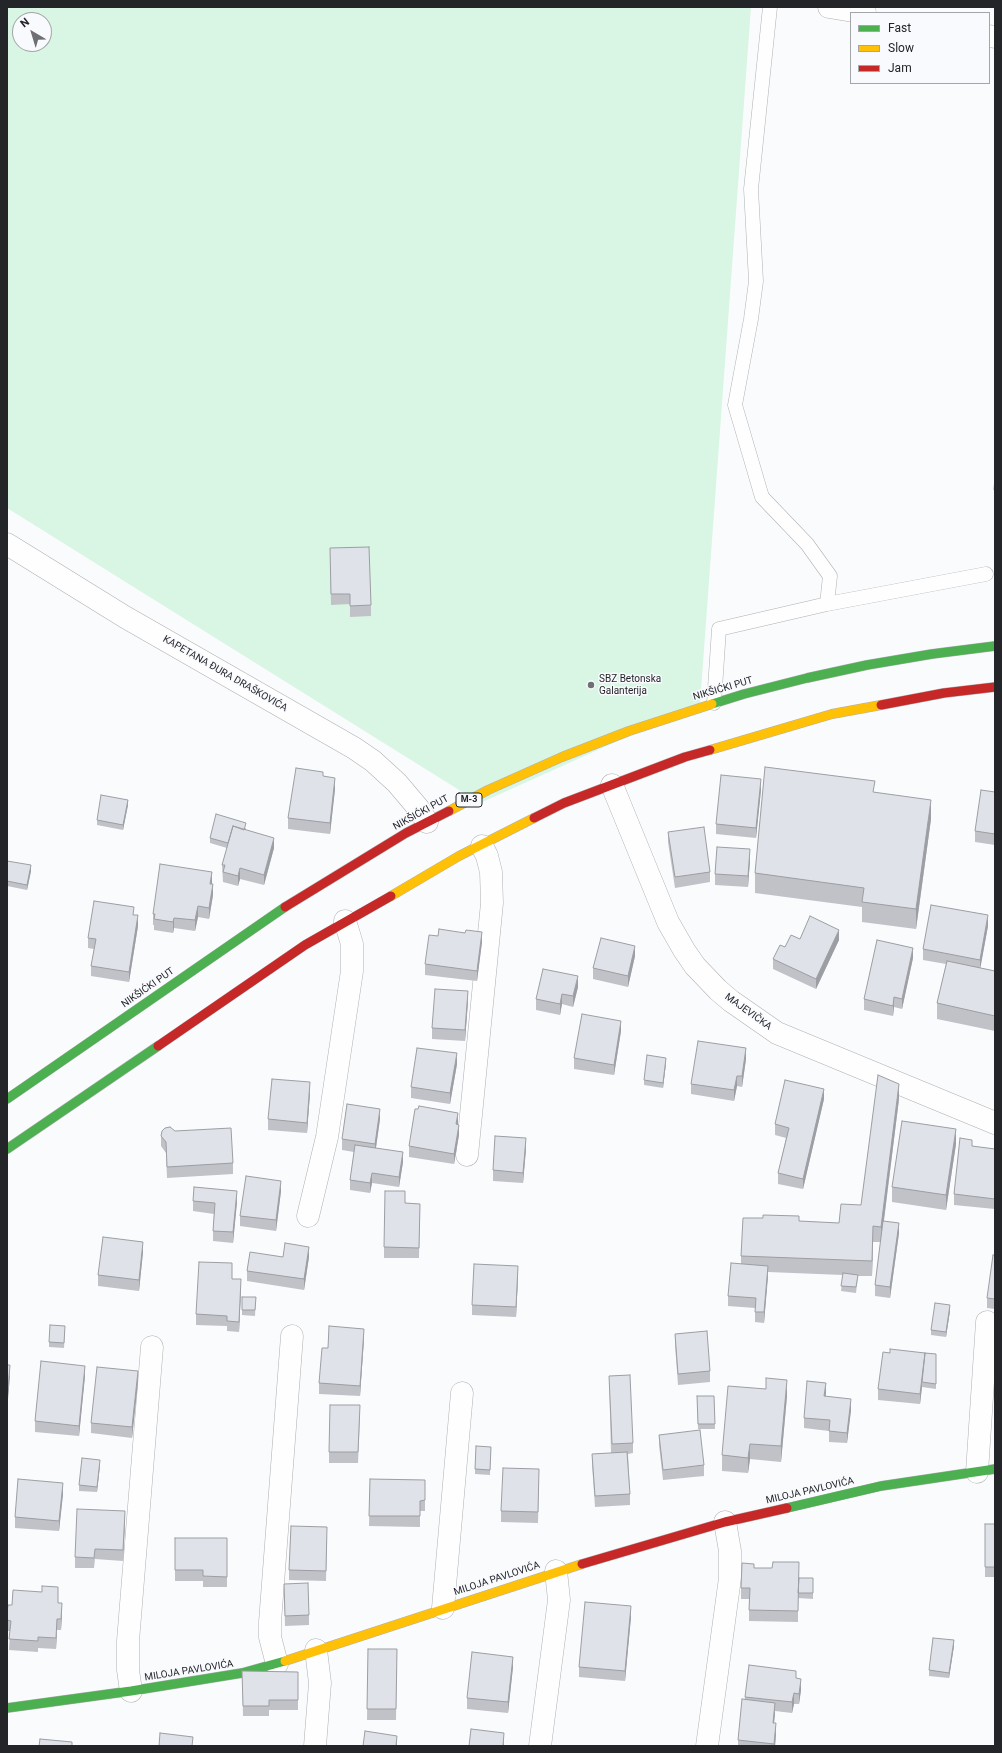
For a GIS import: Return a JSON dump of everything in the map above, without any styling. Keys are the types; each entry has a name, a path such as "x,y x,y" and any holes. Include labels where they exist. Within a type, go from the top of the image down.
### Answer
{"main road":[{"name":"NIKŠIĆKI PUT","path":"7,1099 290,904 427,822 488,790 562,757 629,731 714,703 774,686 836,671 925,655 995,646"},
{"path":"7,1149 305,945 446,863 564,803 685,757 832,714 944,693 995,687"},
{"name":"MILOJA PAVLOVIĆA","path":"7,1708 131,1691 242,1673 277,1664 556,1571 725,1522 881,1486 986,1471"}],"street":[{"path":"829,7 859,12"},
{"name":"KAPETANA ĐURA DRAŠKOVIĆA","path":"7,544 125,617 354,748 373,761 397,783 408,795 427,822"},
{"name":"MAJEVIČKA","path":"612,785 675,935 699,970 731,1001 778,1033 995,1123"},
{"path":"467,1155 492,903 491,872 487,856 482,846"},
{"path":"308,1216 327,1137 352,971 352,944 345,921"},
{"path":"986,1471 987,1322"},
{"path":"277,1664 270,1637 270,1622 292,1336"},
{"path":"131,1691 128,1670 128,1641 152,1347"},
{"path":"443,1608 462,1394"},
{"path":"707,1746 730,1578 730,1551 725,1522"},
{"path":"540,1746 559,1600 556,1571"},
{"path":"315,1746 320,1683 316,1650"}],"lane":[{"path":"770,7 751,189 756,281 751,319 735,405 762,497 807,544 830,576 827,604"},
{"path":"714,703 719,629 827,604 986,574"}],"green space":[{"path":"7,7 751,7 700,704 480,803 7,508"}],"building":[{"path":"369,547 371,605 350,606 350,594 331,594 330,548"},
{"path":"765,767 875,781 873,792 931,800 916,909 862,902 864,888 755,873"},
{"path":"296,768 323,772 323,776 335,778 330,823 288,818"},
{"path":"721,775 761,779 756,828 716,824"},
{"path":"981,790 995,792 995,834 975,831"},
{"path":"101,795 128,800 123,825 97,820"},
{"path":"216,814 246,823 244,830 233,826 228,843 210,838"},
{"path":"233,826 274,838 264,875 240,868 238,876 223,872 225,865 222,865"},
{"path":"704,827 710,872 675,877 668,832"},
{"path":"717,847 750,849 748,876 715,874"},
{"path":"7,861 31,865 27,885 7,881"},
{"path":"160,864 212,872 210,884 213,884 209,908 198,906 195,920 174,918 173,922 154,919 155,914 153,914"},
{"path":"94,901 134,907 133,915 138,915 129,972 91,966 96,939 88,938"},
{"path":"931,905 988,915 980,960 923,949"},
{"path":"810,916 839,930 816,979 773,959 780,945 785,947 791,935 800,939"},
{"path":"439,929 465,933 466,930 482,932 477,971 425,964 429,935 438,936"},
{"path":"601,938 635,946 628,976 593,968"},
{"path":"877,940 913,948 902,999 894,997 893,1006 864,999"},
{"path":"947,961 995,971 995,1016 937,1003"},
{"path":"543,969 578,976 573,996 562,994 560,1004 536,999"},
{"path":"435,989 468,991 465,1030 432,1028"},
{"path":"582,1014 621,1021 614,1065 574,1058"},
{"path":"698,1041 746,1048 742,1076 737,1076 734,1090 691,1084"},
{"path":"417,1048 457,1053 450,1093 411,1087"},
{"path":"647,1055 666,1058 663,1083 644,1080"},
{"path":"878,1075 899,1084 881,1227 873,1226 872,1261 741,1256 743,1218 763,1218 763,1215 799,1216 799,1221 839,1223 841,1204 861,1205"},
{"path":"272,1079 310,1082 307,1123 268,1119"},
{"path":"785,1080 824,1089 803,1179 778,1173 789,1128 775,1124"},
{"path":"347,1104 380,1109 375,1144 342,1139"},
{"path":"419,1106 458,1113 456,1124 459,1125 454,1154 409,1146 415,1109 418,1109"},
{"path":"902,1121 956,1129 946,1195 892,1187"},
{"path":"170,1127 175,1131 231,1128 233,1163 167,1167 166,1142 161,1136 162,1131 165,1128"},
{"path":"495,1136 526,1138 523,1173 493,1170"},
{"path":"960,1138 972,1140 972,1146 995,1149 995,1199 954,1194"},
{"path":"355,1145 403,1152 399,1177 372,1173 370,1183 350,1180"},
{"path":"246,1176 281,1181 276,1220 240,1216"},
{"path":"194,1187 237,1191 233,1232 213,1231 215,1203 193,1201"},
{"path":"385,1191 405,1191 405,1203 420,1204 419,1248 384,1247"},
{"path":"883,1221 899,1223 890,1287 875,1285"},
{"path":"103,1237 143,1242 139,1280 98,1275"},
{"path":"285,1243 309,1247 304,1279 247,1271 250,1252 283,1257"},
{"path":"993,1255 995,1255 995,1299 987,1298"},
{"path":"199,1262 232,1263 232,1279 241,1279 239,1322 227,1321 227,1316 196,1314"},
{"path":"731,1263 768,1266 764,1312 755,1312 756,1298 728,1296"},
{"path":"474,1264 518,1266 516,1307 472,1305"},
{"path":"843,1273 858,1275 856,1287 841,1286"},
{"path":"242,1297 256,1297 255,1310 242,1310"},
{"path":"935,1303 950,1305 946,1332 931,1330"},
{"path":"50,1325 65,1326 64,1343 49,1342"},
{"path":"329,1326 364,1329 360,1386 319,1383 322,1348 328,1348"},
{"path":"707,1331 710,1371 678,1374 675,1334"},
{"path":"890,1349 925,1353 920,1394 878,1389 883,1352 890,1353"},
{"path":"925,1353 936,1354 936,1384 922,1382"},
{"path":"41,1361 85,1366 79,1426 35,1421"},
{"path":"7,1365 10,1365 7,1401"},
{"path":"97,1367 138,1371 132,1427 91,1423"},
{"path":"630,1375 633,1443 612,1444 609,1376"},
{"path":"766,1378 787,1380 781,1446 750,1444 748,1458 722,1455 728,1386 766,1389"},
{"path":"807,1381 826,1383 824,1396 851,1399 847,1433 829,1431 830,1420 804,1418"},
{"path":"697,1396 714,1396 715,1424 698,1424"},
{"path":"330,1405 360,1405 358,1452 329,1452"},
{"path":"700,1430 704,1465 663,1470 659,1435"},
{"path":"476,1446 491,1447 490,1470 475,1469"},
{"path":"627,1452 630,1494 595,1496 592,1454"},
{"path":"82,1458 100,1460 97,1487 79,1485"},
{"path":"503,1468 539,1469 538,1512 501,1511"},
{"path":"18,1479 63,1483 59,1521 15,1517"},
{"path":"370,1479 425,1480 425,1500 420,1501 420,1516 369,1516"},
{"path":"77,1509 125,1511 123,1550 95,1549 94,1558 75,1557"},
{"path":"985,1524 995,1524 995,1567 985,1567"},
{"path":"291,1526 327,1527 326,1571 289,1570"},
{"path":"175,1538 227,1538 227,1577 203,1576 203,1570 175,1570"},
{"path":"773,1562 799,1562 798,1611 749,1610 750,1588 741,1588 742,1563 754,1564 754,1568 772,1568"},
{"path":"799,1578 813,1578 813,1593 798,1593"},
{"path":"308,1583 309,1615 285,1616 284,1584"},
{"path":"42,1586 58,1587 58,1603 62,1603 61,1619 57,1619 56,1638 38,1637 38,1641 9,1639 11,1621 7,1620 7,1612 8,1605 12,1605 13,1590 42,1592"},
{"path":"585,1602 631,1606 625,1671 579,1667"},
{"path":"933,1638 954,1640 949,1673 929,1670"},
{"path":"368,1649 397,1649 396,1709 367,1709"},
{"path":"472,1652 513,1657 508,1702 467,1698"},
{"path":"749,1665 796,1671 796,1678 801,1679 799,1694 794,1693 792,1702 745,1697"},
{"path":"242,1671 298,1672 298,1700 269,1700 269,1706 243,1706"},
{"path":"742,1699 775,1703 773,1723 776,1723 774,1744 738,1740"},
{"path":"471,1729 504,1733 503,1746 469,1746"},
{"path":"365,1731 397,1736 396,1746 363,1746"},
{"path":"160,1733 193,1737 192,1746 159,1746"},
{"path":"40,1739 72,1742 72,1746 39,1746"}],"traffic: fast":[{"path":"712,704 807,678 867,665 932,654 995,646"},
{"path":"7,1099 285,907"},
{"path":"7,1149 158,1046"},
{"path":"787,1508 881,1486 995,1469"},
{"path":"7,1708 131,1691 242,1673 285,1661"}],"traffic: slow":[{"path":"449,811 488,790 562,757 629,731 712,704"},
{"path":"710,750 832,714 881,705"},
{"path":"391,896 459,856 534,818"},
{"path":"285,1661 582,1564"}],"traffic: jam":[{"path":"881,705 944,693 995,687"},
{"path":"534,818 564,803 685,757 710,750"},
{"path":"285,907 406,833 449,811"},
{"path":"158,1046 305,945 391,896"},
{"path":"582,1564 725,1522 787,1508"}],"place":[{"name":"SBZ Betonska Galanterija","path":"591,685"}]}
